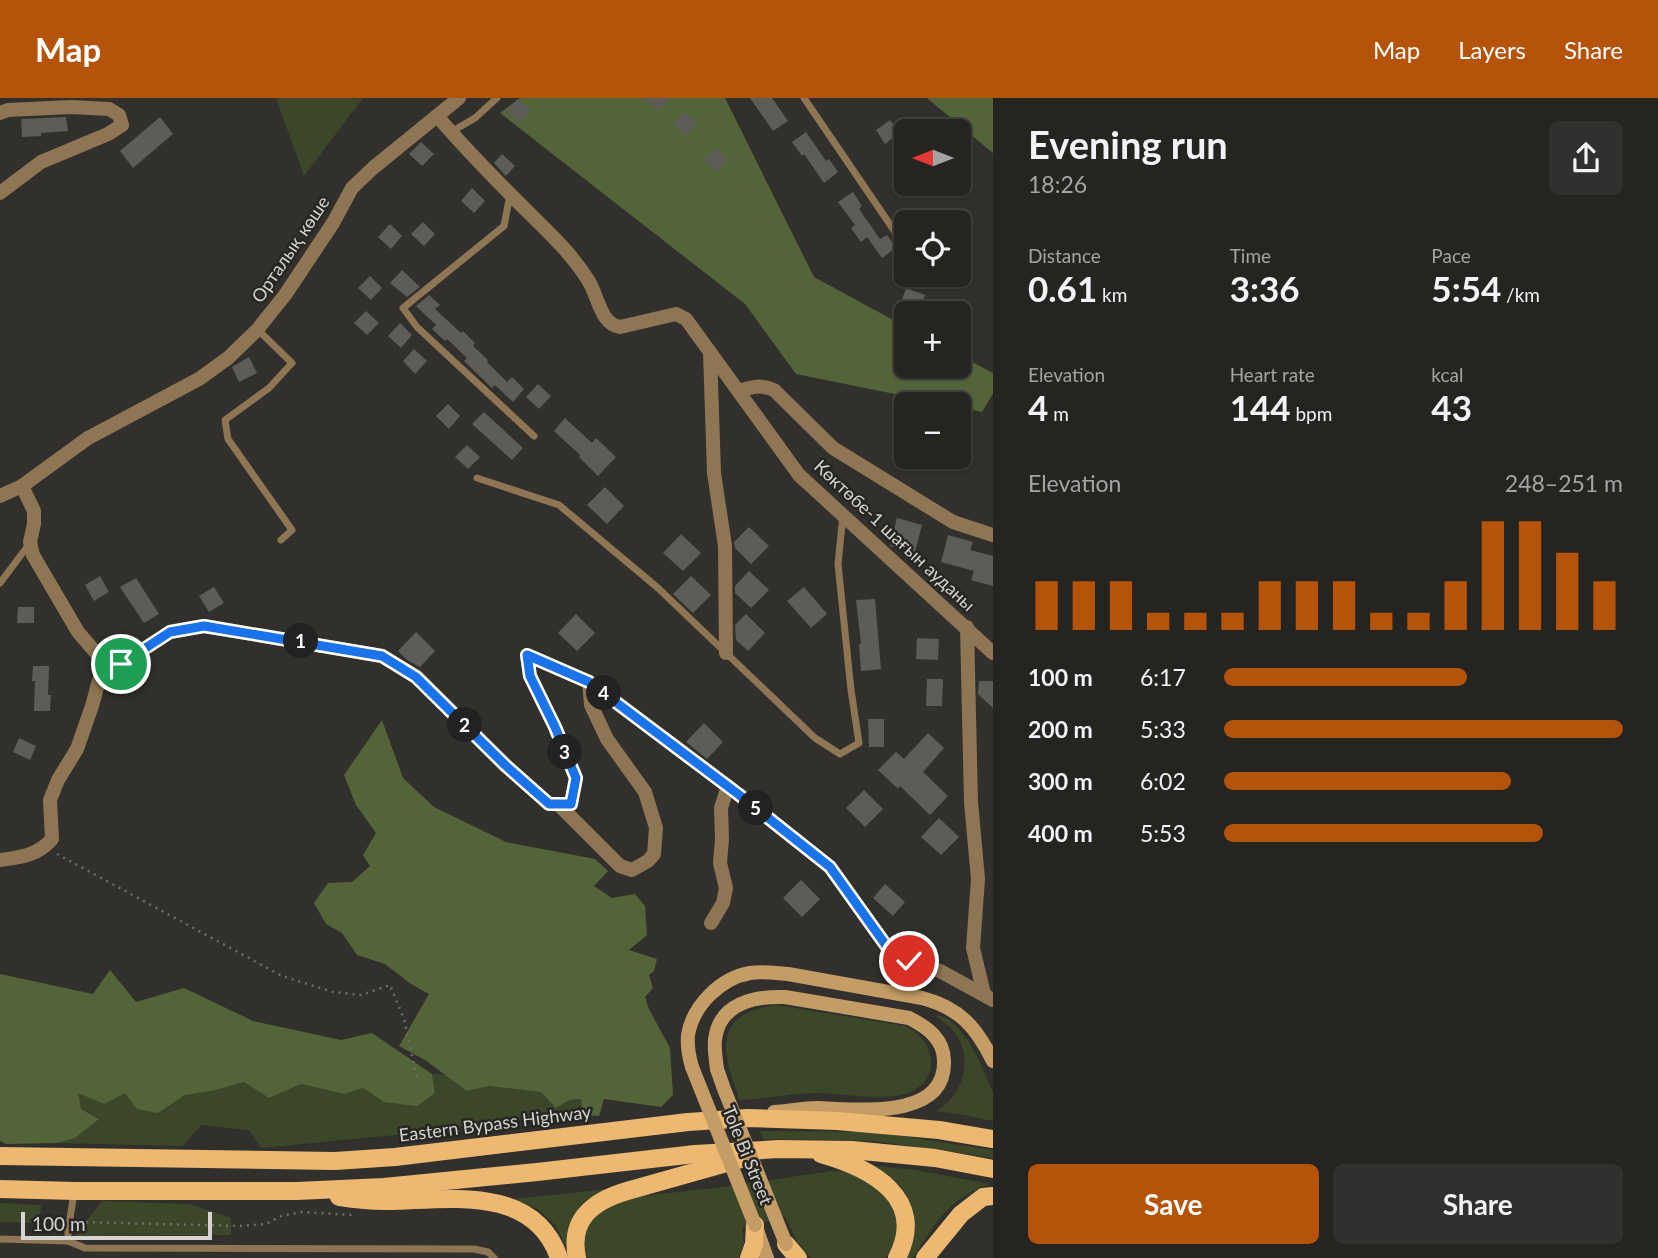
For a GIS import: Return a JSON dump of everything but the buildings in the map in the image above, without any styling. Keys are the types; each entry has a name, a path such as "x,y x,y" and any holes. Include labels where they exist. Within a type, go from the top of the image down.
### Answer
{"main road":[{"name":"Tole Bi Street","path":"767,1258 688,1054 691,1021 714,990 733,978 768,972 938,1002 970,1023 983,1040 993,1061"},
{"name":"Tole Bi Street","path":"748,1118 813,1108 893,1108 923,1100 934,1091 942,1079 945,1063 942,1048 935,1035 924,1025 909,1018 785,997 765,996 738,1005 727,1014 715,1040 717,1069 788,1251"},
{"name":"Eastern Bypass Highway","path":"0,1156 335,1161 395,1157 688,1122 748,1118 836,1121 939,1130 993,1139"},
{"path":"297,1191 360,1200 484,1200 517,1210 533,1220 570,1255 583,1217 594,1204 610,1196 779,1149"},
{"path":"0,1189 297,1191 384,1186 695,1154 779,1149 852,1150 935,1158 993,1169"},
{"path":"801,1149 864,1171 893,1191 903,1206 907,1223 905,1240 897,1258"},
{"path":"925,1258 961,1214 983,1197 993,1196"},
{"path":"749,1258 754,1244 755,1225"},
{"path":"788,1251 798,1258"}],"street":[{"name":"Орталық көше","path":"0,496 22,486 88,438 199,379 228,358 257,330 285,295 333,223 352,187 459,98"},
{"path":"0,113 35,108 109,109 119,115 122,125 108,134 41,162 0,193"},
{"name":"Көктөбе-1 шағын ауданы","path":"437,116 479,164 558,242 589,281 606,319 613,326 620,327 676,314 686,318 799,475 993,653"},
{"path":"710,352 714,473 725,546 726,653"},
{"path":"739,391 754,386 774,390 840,453 953,522 993,535"},
{"path":"22,486 34,511 30,542 33,555 78,632 104,662 121,664 170,632 204,626 382,656 416,677 505,765 549,804 571,804 576,778 530,676 527,655 589,682 729,786 830,867 890,951 909,961 940,971 989,997"},
{"path":"967,627 971,802 978,879 973,948 989,997"},
{"path":"0,860 26,856 44,847 52,839 50,800 58,780 77,749 104,662"},
{"path":"558,804 620,866 632,870 648,861 654,854 656,828 645,792 607,739 591,705 589,682"},
{"path":"711,923 723,903 726,888 720,863 721,808 729,786"}],"lane":[{"path":"451,132 475,118 496,98"},
{"path":"804,98 894,230"},
{"path":"510,195 504,226 403,308 417,327 534,436"},
{"path":"257,330 292,363 269,388 225,420 228,439 292,530 281,540"},
{"path":"477,478 559,505 658,588 815,738 840,754 859,743 849,676 838,564 843,514"},
{"path":"0,583 30,542"},
{"path":"68,1241 75,1191"},
{"path":"0,1239 68,1241 85,1248 116,1249 474,1249 488,1252 494,1258"},
{"path":"215,1258 216,1248"},
{"path":"116,1249 116,1258"}],"path":[{"path":"44,847 282,976 334,992 361,995 390,985 404,1019 418,1082"},
{"path":"76,1222 240,1226 266,1223 281,1216 302,1212 355,1216"}],"green space":[{"path":"276,98 363,98 304,176"},
{"path":"520,98 725,98 814,277 894,320 894,378 971,378 971,361 993,373 993,394 982,412 971,410 971,392 894,394 796,374 745,304 500,113"},
{"path":"927,98 993,98 993,153 971,135 971,119 952,119"},
{"path":"382,720 403,778 434,807 506,842 595,859 608,871 594,886 612,898 635,894 645,906 647,935 629,950 657,959 654,971 649,975 653,988 645,997 670,1048 673,1095 661,1107 604,1099 599,1116 583,1115 581,1099 569,1100 556,1108 541,1092 489,1086 467,1091 425,1060 399,1046 429,994 385,964 357,955 342,933 326,924 314,903 328,883 352,882 370,866 363,855 376,833 356,805 344,775"},
{"path":"110,970 136,1002 184,988 253,1021 341,1040 372,1033 432,1074 435,1093 417,1106 384,1102 363,1088 344,1094 301,1084 269,1098 244,1082 185,1095 158,1113 137,1109 125,1093 104,1104 78,1093 81,1109 99,1119 75,1138 57,1143 6,1144 0,1141 0,974 93,994"},
{"path":"776,1005 905,1026 925,1042 930,1052 929,1073 923,1083 901,1095 872,1097 820,1093 740,1100 726,1052 731,1027 740,1017"},
{"path":"935,1015 947,1018 959,1029 978,1058 993,1092 993,1121 936,1111 954,1096 963,1074 964,1062 959,1039 952,1029"},
{"path":"432,1074 446,1075 467,1091 489,1086 542,1092 556,1108 569,1100 581,1099 582,1106 564,1113 395,1135 261,1148 249,1130 201,1125 183,1146 57,1143 75,1138 99,1118 81,1109 77,1093 125,1093 158,1113 185,1095 244,1082 269,1098 301,1084 344,1094 363,1088 384,1102 435,1093"},
{"path":"760,1131 875,1132 993,1150 993,1158 874,1141 763,1139"},
{"path":"874,1166 915,1170 990,1184 964,1196 954,1204 936,1223 913,1258 907,1258 914,1231 910,1204 901,1187"},
{"path":"832,1171 848,1172 889,1194 900,1222 893,1250 886,1258 811,1258 797,1242 785,1216 742,1228 744,1244 739,1258 585,1258 584,1232 597,1210 626,1198"},
{"path":"610,1189 588,1199 577,1211 566,1247 556,1226 538,1209 513,1199"},
{"path":"102,1201 190,1204 231,1218 231,1235 75,1236"},
{"path":"0,1203 41,1205 40,1223 0,1222"}],"route":[{"path":"121,664 170,632 204,626 382,656 416,677 505,765 549,804 571,804 576,778 530,676 527,655 589,682 830,867 890,951 909,961"}]}
